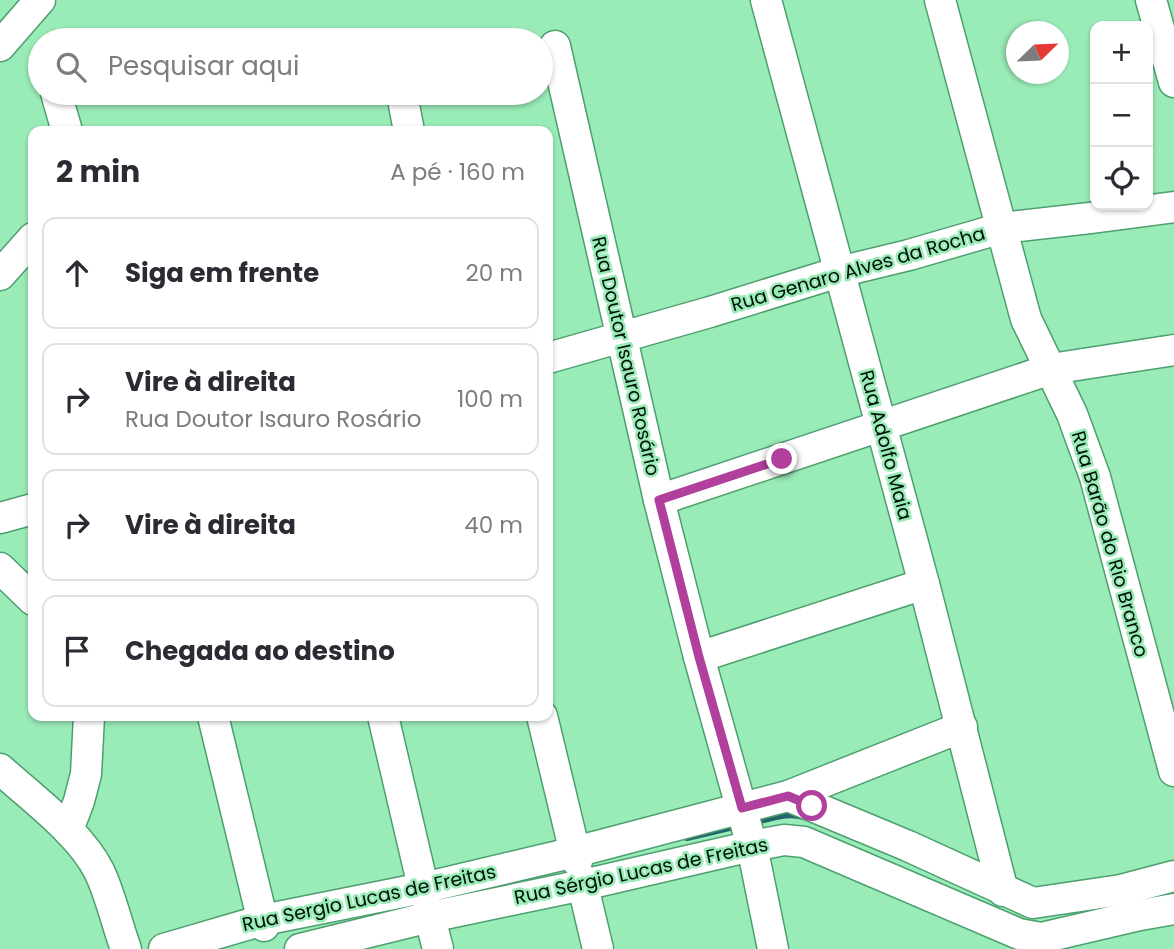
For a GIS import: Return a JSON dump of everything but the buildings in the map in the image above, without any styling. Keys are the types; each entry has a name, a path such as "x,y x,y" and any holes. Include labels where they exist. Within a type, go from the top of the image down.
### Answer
{"street":[{"name":"Rua Adolfo Maia","path":"766,0 924,584 1003,891"},
{"name":"Rua Barão do Rio Branco","path":"940,0 1026,319 1072,414 1095,477 1174,771"},
{"path":"1151,0 1174,82"},
{"path":"28,4 36,28"},
{"path":"0,46 28,4"},
{"name":"Rua Doutor Isauro Rosário","path":"555,46 659,500 699,657 747,827 773,949"},
{"path":"59,105 66,126"},
{"name":"Rua Genaro Alves da Rocha","path":"553,357 839,272 1002,228 1174,207"},
{"path":"0,275 28,243"},
{"path":"659,500 1051,369 1174,350"},
{"path":"0,518 28,510"},
{"path":"0,568 28,595"},
{"path":"699,657 924,584"},
{"path":"68,830 86,774 89,721"},
{"path":"214,721 266,935"},
{"path":"384,721 438,949"},
{"path":"543,721 598,949"},
{"path":"579,869 747,827 788,796 962,727"},
{"path":"0,769 68,830 99,870 126,949"},
{"path":"788,796 908,846 1033,903 1121,890 1174,876"},
{"name":"Rua Sérgio Lucas de Freitas","path":"579,869 747,827 784,840 804,842 1021,942 1174,909"},
{"name":"Rua Sergio Lucas de Freitas","path":"164,949 266,935 579,869"},
{"path":"300,949 426,902"}],"waterway":[{"path":"755,822 785,816 803,817"},
{"path":"687,838 738,826"}],"route":[{"path":"782,459 659,500 699,657 742,808 788,796 812,806"}]}
